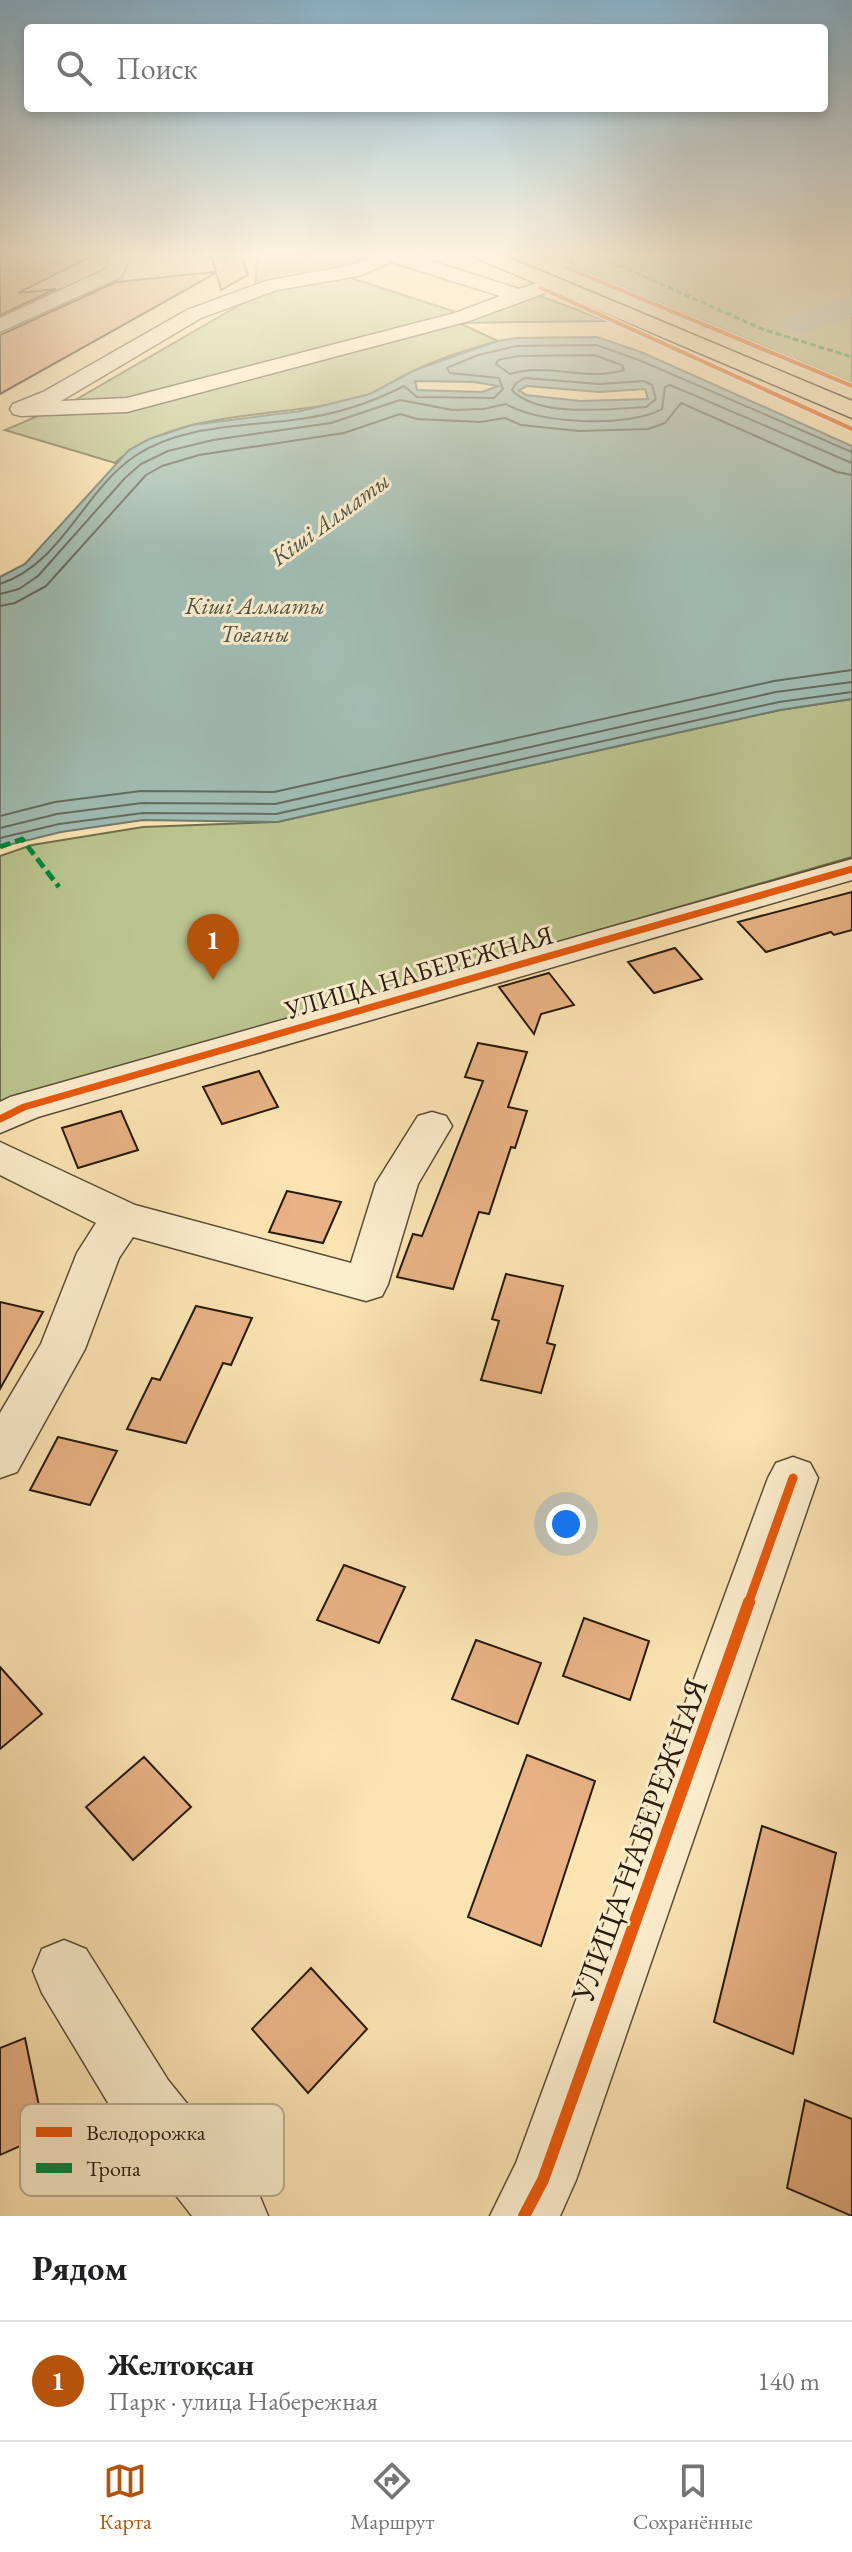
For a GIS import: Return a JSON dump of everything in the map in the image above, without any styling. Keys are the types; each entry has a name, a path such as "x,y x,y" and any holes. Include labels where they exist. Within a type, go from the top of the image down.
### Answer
{"main road":[{"path":"740,356 852,410"},
{"path":"770,356 852,390"}],"street":[{"path":"10,412 51,397 32,390 31,385 83,356"},
{"path":"10,412 127,405 309,356"},
{"name":"УЛИЦА НАБЕРЕЖНАЯ","path":"0,1119 24,1107 852,869"},
{"path":"0,1157 123,1218 366,1284 397,1183 432,1126"},
{"path":"0,1457 62,1349 99,1253 123,1218"},
{"name":"УЛИЦА НАБЕРЕЖНАЯ","path":"524,2216 548,2165 793,1478"},
{"path":"64,1971 146,2104"},
{"path":"218,2196 234,2216"}],"green space":[{"path":"150,356 450,356 411,372 368,395 337,403 202,423 170,432 141,444 115,463 5,430 75,400"},
{"path":"788,356 852,356 852,383"},
{"path":"852,699 852,857 0,1103 0,856 32,845 143,827 277,822 780,710"}],"water":[{"name":"Кіші Алматы Тоғаны","path":"454,356 651,356 852,446 852,699 780,710 277,822 143,820 61,832 0,847 0,577 25,564 129,450 149,439 192,425 301,411 370,394 415,370","holes":["415,381 474,382 498,386 482,392 417,390","527,386 599,392 645,389 648,399 580,401 526,395 519,390"]}],"building":[{"path":"0,356 67,356 0,394"},
{"path":"852,892 852,930 834,935 831,932 766,952 738,922"},
{"path":"675,948 702,979 654,993 628,962"},
{"path":"549,973 574,1005 541,1014 534,1034 499,987"},
{"path":"478,1043 527,1052 508,1107 527,1111 515,1148 511,1147 489,1214 479,1212 453,1289 397,1277 413,1234 422,1236 483,1081 465,1077"},
{"path":"259,1071 278,1107 222,1124 203,1087"},
{"path":"121,1111 138,1150 78,1168 62,1128"},
{"path":"287,1191 341,1202 323,1243 269,1232"},
{"path":"506,1274 563,1286 547,1343 555,1345 541,1393 481,1380 499,1321 492,1319"},
{"path":"0,1302 43,1312 0,1389"},
{"path":"196,1306 252,1318 231,1365 223,1363 186,1443 127,1429 152,1378 160,1380"},
{"path":"58,1437 117,1451 90,1505 30,1490"},
{"path":"344,1565 405,1587 379,1643 317,1620"},
{"path":"584,1618 649,1641 630,1700 563,1676"},
{"path":"476,1640 541,1663 518,1724 452,1699"},
{"path":"0,1667 42,1714 0,1749"},
{"path":"527,1755 595,1781 541,1946 468,1917"},
{"path":"144,1757 191,1807 133,1860 86,1807"},
{"path":"762,1826 836,1853 793,2054 714,2022"},
{"path":"311,1968 367,2029 308,2093 252,2029"},
{"path":"25,2038 39,2104 20,2104 20,2146 0,2155 0,2048"},
{"path":"805,2100 852,2119 852,2216 787,2188"}],"marked path":[{"path":"0,847 22,839 59,887"}],"cycle path":[{"path":"692,356 852,429"},
{"path":"781,356 852,386"},
{"path":"0,1119 24,1107 852,869"},
{"path":"524,2216 543,2180 793,1478"}],"place":[{"name":"Желтоқсан","path":"213,980"}],"water label":[{"name":"Кіші Алматы","path":"330,519"}]}
